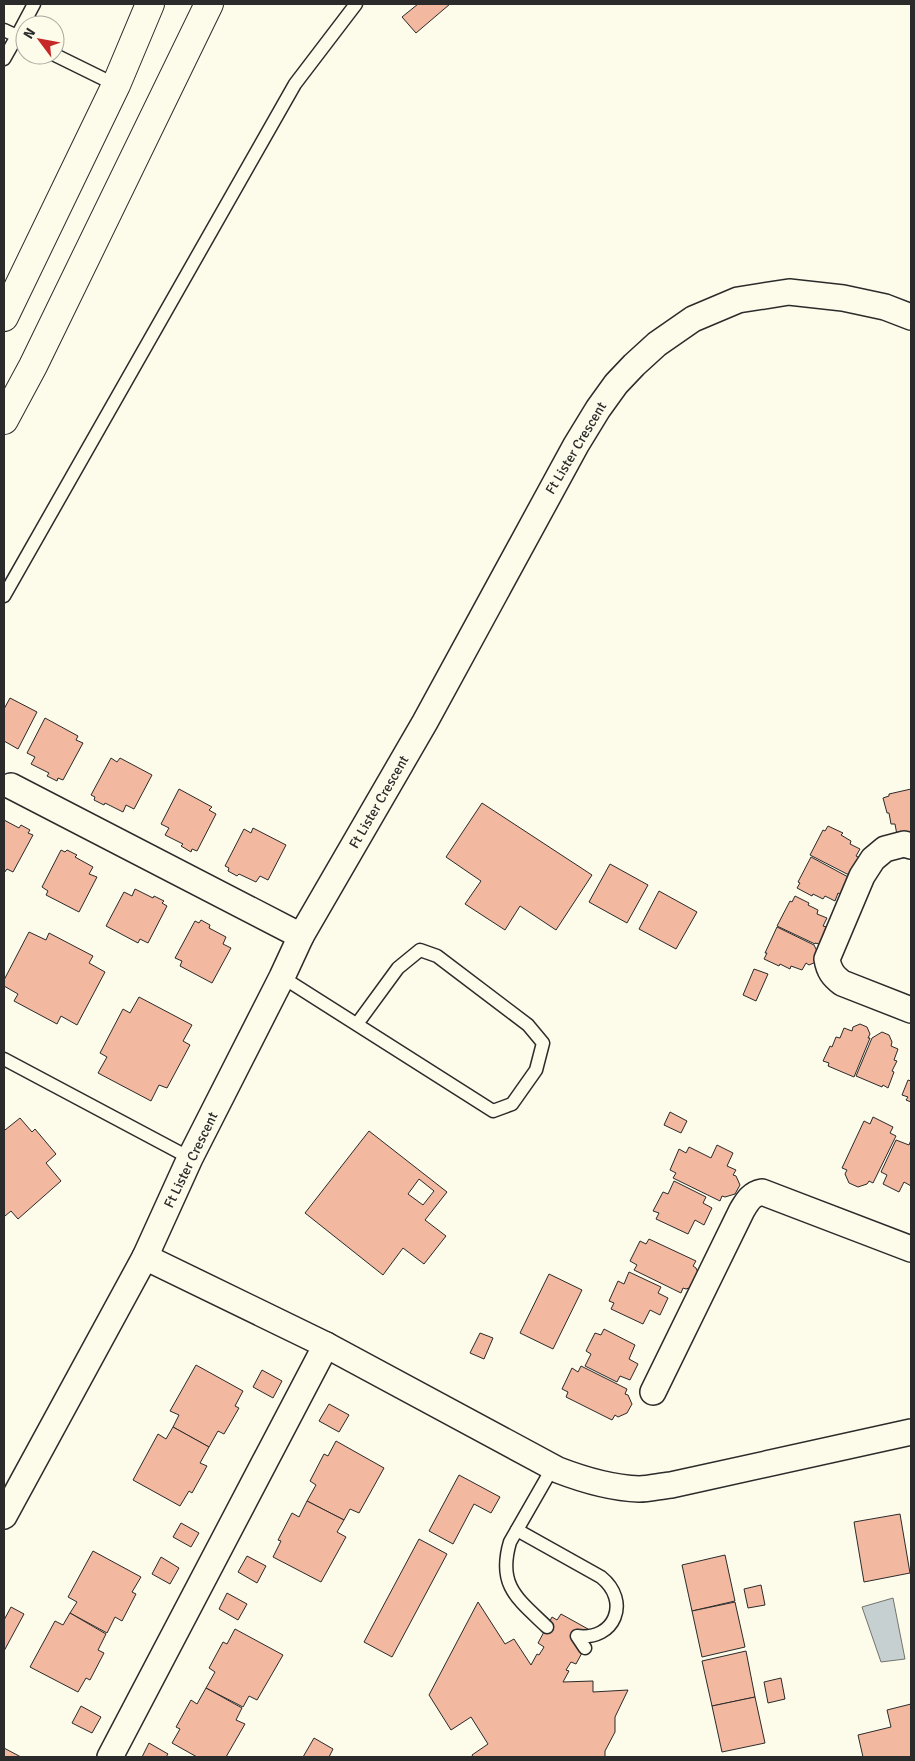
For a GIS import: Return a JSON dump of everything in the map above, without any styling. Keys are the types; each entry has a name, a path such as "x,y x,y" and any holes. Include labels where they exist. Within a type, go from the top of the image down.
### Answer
{"highway":[{"path":"4,317 116,86 150,4"},
{"path":"4,420 33,366 209,4"}],"street":[{"name":"Ft Lister Crescent","path":"4,1516 145,1256 190,1158 302,936 425,722 576,445 616,384 634,364 657,344 693,319 738,300 789,292 843,298 885,307 911,317"},
{"path":"11,786 302,936"},
{"path":"911,846 904,844 885,849 873,859 862,876 828,959 828,968 833,976 842,983 911,1010"},
{"path":"653,1392 742,1210 755,1194 762,1192 911,1249"},
{"path":"145,1256 326,1345 553,1467 583,1480 608,1486 640,1489 671,1485 911,1432"},
{"path":"110,1757 326,1345"}],"lane":[{"path":"4,596 295,84 356,4"},
{"path":"4,59 15,45"},
{"path":"65,60 116,86"},
{"path":"282,977 493,1111 512,1104 536,1070 543,1044 528,1025 437,956 420,950 398,968 357,1024"},
{"path":"4,1058 190,1158"},
{"path":"547,1627 523,1605 515,1594 509,1582 506,1569 506,1555 510,1542 553,1467"},
{"path":"517,1530 601,1577 612,1588 617,1602 615,1617 606,1630 599,1634 577,1636 585,1648"}],"shaded area":[{"path":"893,1598 905,1659 881,1662 862,1607"}],"building":[{"path":"418,4 450,4 416,33 402,17"},
{"path":"10,698 37,712 18,749 4,741 4,709"},
{"path":"45,718 78,736 76,740 83,743 63,780 58,778 57,781 47,776 49,773 31,764 35,757 27,753"},
{"path":"111,758 117,762 120,758 152,775 134,809 126,805 123,812 94,800 95,797 91,795"},
{"path":"179,789 212,807 209,810 216,814 197,851 192,849 191,852 181,846 183,844 165,835 169,828 161,824"},
{"path":"911,789 911,840 897,835 895,824 891,824 883,798 889,796 889,794"},
{"path":"482,803 592,875 556,930 520,906 505,930 465,904 481,881 446,857"},
{"path":"4,820 19,828 21,825 30,830 28,833 33,835 13,872 7,869 4,873"},
{"path":"828,826 843,833 841,835 851,841 850,844 860,849 856,856 860,858 851,874 847,874 810,855 823,830 825,831"},
{"path":"253,828 286,845 268,880 260,876 256,882 239,874 237,876 228,871 229,868 225,866 244,829 251,833"},
{"path":"61,850 65,852 67,850 77,855 75,857 93,867 89,874 97,877 79,912 46,895 48,891 42,887"},
{"path":"811,857 850,878 842,895 838,893 835,901 825,896 823,899 813,894 812,896 797,888 800,883 798,882"},
{"path":"610,864 648,885 627,923 589,902"},
{"path":"135,889 164,901 162,903 167,906 148,943 140,939 138,943 106,926 124,892 132,896"},
{"path":"659,891 697,912 676,949 639,929"},
{"path":"795,896 818,910 817,914 827,918 823,926 827,927 826,941 815,944 777,926 790,901 792,902"},
{"path":"201,920 210,925 209,928 226,937 223,944 231,948 212,983 180,966 182,961 175,958 195,921 199,923"},
{"path":"777,927 814,945 819,955 816,962 809,965 806,963 802,970 791,966 790,969 780,964 779,966 764,959"},
{"path":"29,932 46,940 49,933 93,956 89,963 105,972 77,1025 61,1016 57,1024 14,1001 18,994 4,986 4,980"},
{"path":"754,969 768,974 756,1001 743,995"},
{"path":"139,997 192,1025 183,1041 190,1045 167,1088 159,1085 151,1101 98,1073 107,1057 100,1053 123,1009 130,1013"},
{"path":"860,1024 867,1027 870,1034 868,1038 870,1038 854,1077 828,1066 829,1063 823,1061 830,1046 832,1047 836,1037 840,1038 844,1028 852,1031 853,1027"},
{"path":"882,1032 889,1035 892,1042 891,1046 898,1049 894,1060 897,1061 892,1071 894,1072 888,1088 856,1076 872,1038"},
{"path":"908,1080 911,1081 911,1102 906,1100 908,1097 902,1095"},
{"path":"670,1112 687,1121 681,1133 664,1125"},
{"path":"873,1117 893,1127 890,1133 896,1136 873,1183 869,1181 867,1184 858,1187 849,1183 845,1174 847,1170 842,1168 864,1121 870,1124"},
{"path":"20,1118 32,1132 35,1129 56,1154 46,1163 61,1181 18,1219 11,1211 5,1216 4,1214 4,1128 5,1130"},
{"path":"369,1131 447,1192 425,1220 446,1236 424,1264 403,1248 383,1275 305,1213","holes":["419,1179 434,1191 423,1205 408,1194"]},
{"path":"896,1140 909,1145 911,1140 911,1186 904,1182 899,1192 883,1184 887,1175 881,1172"},
{"path":"717,1145 733,1153 727,1166 736,1170 733,1175 736,1176 740,1185 735,1194 722,1196 720,1201 673,1178 676,1173 670,1170 679,1149 686,1153 689,1147 711,1158"},
{"path":"674,1181 706,1197 703,1203 712,1208 704,1225 695,1220 688,1234 656,1219 659,1213 653,1211 663,1192 668,1194"},
{"path":"649,1239 696,1261 693,1266 700,1277 695,1286 683,1288 681,1293 634,1270 637,1265 630,1261 640,1241 646,1244"},
{"path":"629,1272 661,1287 658,1293 668,1298 660,1315 650,1310 643,1324 611,1309 614,1303 609,1301 618,1281 624,1284"},
{"path":"549,1274 582,1290 553,1349 520,1333"},
{"path":"604,1329 635,1345 629,1359 638,1364 630,1380 620,1376 617,1382 585,1366 591,1354 586,1351 595,1333 601,1335"},
{"path":"480,1333 493,1338 484,1359 470,1353"},
{"path":"196,1365 243,1391 235,1406 239,1408 224,1434 218,1431 209,1447 173,1427 179,1415 170,1411"},
{"path":"581,1366 627,1389 625,1394 628,1395 632,1404 627,1413 618,1417 615,1415 612,1420 566,1397 568,1392 562,1389 572,1368 578,1372"},
{"path":"262,1370 282,1381 273,1398 253,1387"},
{"path":"329,1404 349,1415 339,1432 319,1421"},
{"path":"173,1427 209,1447 200,1463 207,1466 192,1493 189,1491 180,1506 133,1480 158,1434 166,1439"},
{"path":"336,1441 384,1468 359,1513 350,1509 344,1520 307,1501 316,1485 310,1481 324,1454 328,1456"},
{"path":"459,1475 500,1497 491,1513 474,1504 453,1544 429,1531"},
{"path":"307,1501 344,1520 337,1532 346,1537 321,1582 273,1557 281,1541 278,1540 292,1513 299,1517"},
{"path":"900,1514 910,1573 864,1582 854,1522"},
{"path":"181,1523 199,1533 191,1547 173,1537"},
{"path":"419,1539 447,1554 392,1657 364,1642"},
{"path":"93,1551 141,1577 132,1592 136,1594 122,1621 115,1617 107,1633 70,1613 77,1602 68,1597"},
{"path":"725,1555 735,1601 692,1611 682,1565"},
{"path":"247,1556 266,1566 257,1583 238,1572"},
{"path":"161,1557 179,1568 170,1584 152,1574"},
{"path":"761,1585 765,1605 748,1608 744,1589"},
{"path":"227,1593 247,1604 238,1620 219,1609"},
{"path":"478,1602 505,1644 514,1639 531,1665 537,1654 539,1655 544,1647 538,1643 552,1617 557,1620 561,1614 588,1629 585,1635 590,1638 576,1664 571,1662 566,1670 569,1671 563,1682 593,1681 593,1692 628,1690 615,1717 615,1732 605,1751 605,1757 473,1757 472,1755 488,1744 471,1717 451,1730 429,1695"},
{"path":"735,1602 745,1647 702,1657 692,1611"},
{"path":"11,1607 24,1614 4,1651 4,1620"},
{"path":"70,1613 106,1634 98,1650 104,1653 90,1680 86,1678 78,1692 30,1667 55,1621 63,1625"},
{"path":"235,1629 283,1655 257,1700 249,1696 243,1707 206,1688 215,1672 209,1668 223,1642 227,1644"},
{"path":"746,1651 755,1697 712,1706 702,1661"},
{"path":"781,1678 785,1699 768,1703 764,1682"},
{"path":"206,1688 242,1708 236,1720 245,1724 226,1757 197,1757 172,1743 180,1729 176,1727 191,1700 197,1704"},
{"path":"755,1697 765,1743 722,1752 712,1706"},
{"path":"911,1704 911,1757 863,1757 858,1735 891,1727 887,1710"},
{"path":"81,1706 101,1717 92,1733 72,1723"},
{"path":"314,1738 333,1749 329,1757 303,1757"},
{"path":"149,1743 168,1754 166,1757 142,1757"},
{"path":"4,1748 21,1757 4,1757"}]}
